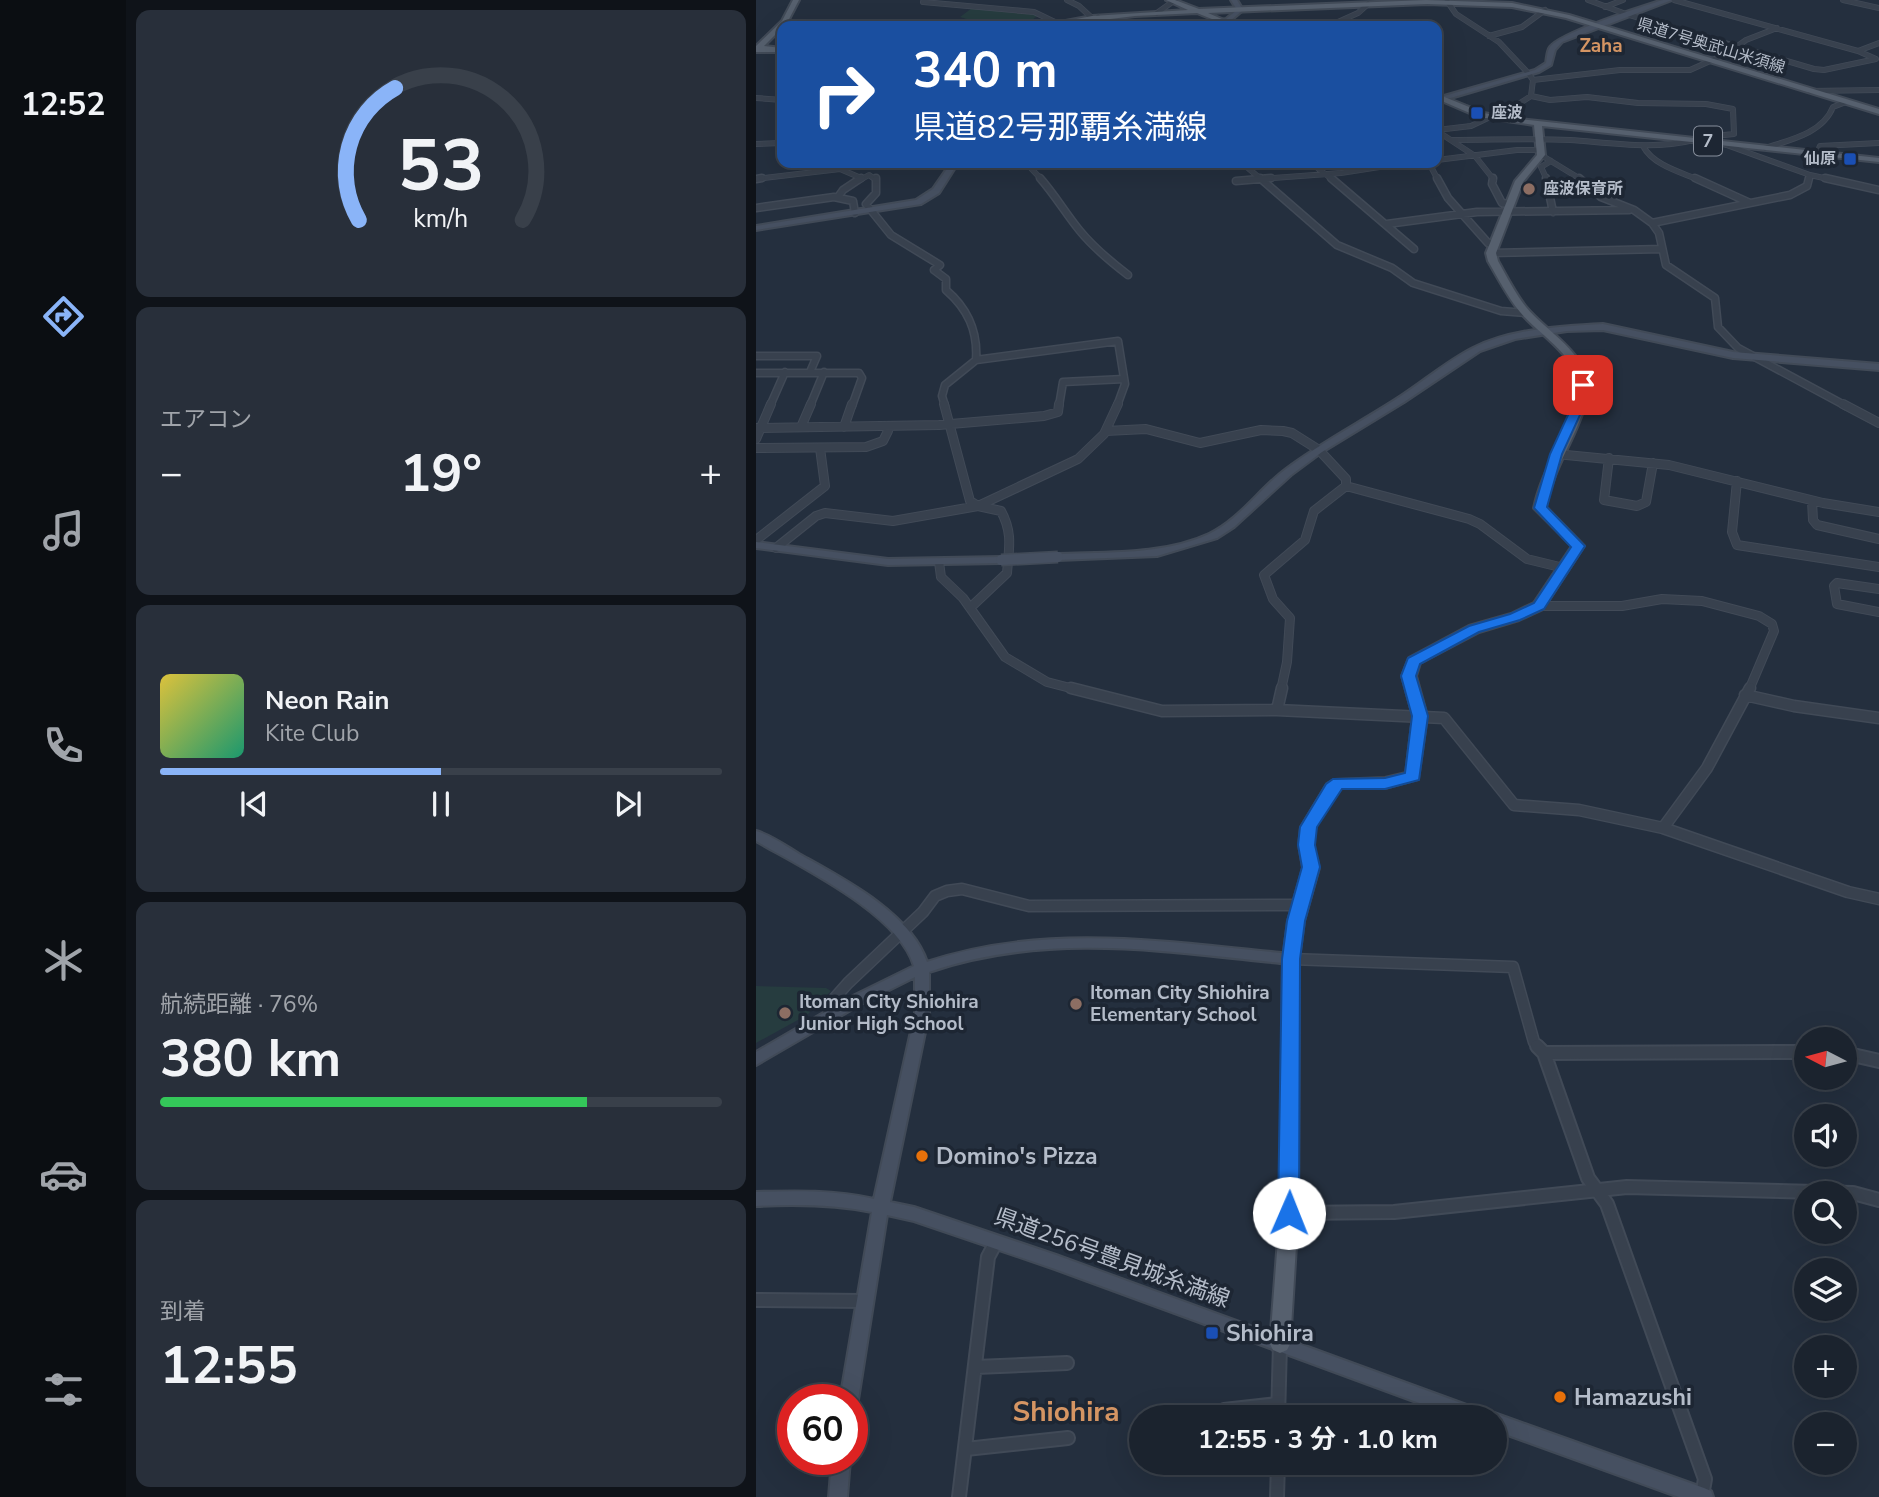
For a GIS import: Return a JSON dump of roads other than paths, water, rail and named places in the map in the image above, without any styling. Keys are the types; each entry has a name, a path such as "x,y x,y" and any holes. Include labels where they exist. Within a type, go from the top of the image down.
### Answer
{"main road":[{"path":"786,21 796,0"},
{"path":"792,21 802,0"},
{"path":"1172,0 1200,11 1212,21"},
{"name":"県道7号奥武山米須線","path":"1070,21 1157,13 1362,3 1499,3 1545,10 1879,112"},
{"path":"758,50 777,30"},
{"path":"758,50 777,37"},
{"path":"758,50 777,50"},
{"name":"7","path":"1442,99 1489,117 1538,124 1879,160"},
{"path":"1280,1344 1289,1213 1291,959 1300,905 1308,886 1311,867 1306,845 1308,827 1332,788 1339,783 1385,783 1413,776 1420,716 1409,676 1413,662 1474,629 1515,617 1539,606 1578,546 1540,508 1556,454 1580,402 1583,376 1576,362 1526,313 1493,261 1492,248 1519,180 1541,156 1538,124"}],"street":[{"path":"951,0 959,5"},
{"path":"997,9 1005,0"},
{"path":"1067,0 1101,21"},
{"path":"1157,13 1172,0"},
{"path":"1225,21 1240,10 1234,0"},
{"path":"1531,77 1549,64 1556,43 1626,14 1671,0 1876,57 1818,69 1626,14 1588,0"},
{"path":"1605,7 1623,0"},
{"path":"1844,0 1879,8"},
{"path":"1452,1 1460,19 1496,40 1531,77 1531,96"},
{"path":"923,2 1038,12 1054,21"},
{"path":"1341,21 1359,13 1362,3"},
{"path":"1489,36 1522,27 1545,10"},
{"path":"1442,97 1531,77 1620,70 1690,70 1777,28"},
{"path":"1858,51 1879,43"},
{"path":"1867,61 1879,65"},
{"path":"1810,90 1879,90"},
{"path":"1442,129 1471,126 1531,96 1550,100 1587,97 1638,103 1706,104 1733,109 1734,134 1672,145 1541,156 1469,140 1451,140"},
{"path":"756,98 777,100"},
{"path":"1765,148 1797,138 1828,120 1833,107 1846,102"},
{"path":"1469,140 1471,126"},
{"path":"1442,134 1475,156 1494,179 1492,184 1502,203 1508,207"},
{"path":"756,144 777,143"},
{"path":"1721,143 1810,175 1879,190"},
{"path":"1816,153 1820,146 1879,143"},
{"path":"1643,146 1648,155 1661,163 1750,203"},
{"path":"1442,159 1517,150 1541,156 1585,182 1601,197 1634,210 1652,223 1659,233 1669,268 1715,298 1718,327 1738,348 1752,358 1879,423"},
{"path":"1541,156 1553,212"},
{"path":"756,180 827,168"},
{"path":"843,168 861,178"},
{"path":"756,228 909,205 925,200 936,191 951,168"},
{"path":"1031,168 1057,197 1079,230 1106,258 1128,275"},
{"path":"1248,168 1331,241 1392,268 1413,283 1501,311 1526,313"},
{"path":"1317,168 1415,249"},
{"path":"1236,181 1326,175 1372,168"},
{"path":"1432,168 1448,198 1492,248 1662,249"},
{"path":"838,197 843,190 861,178 869,175 876,178 876,193 866,204 891,235 940,265 934,270 946,279 946,290 959,300 974,329 979,347 976,360"},
{"path":"1652,223 1799,192 1807,186 1810,175"},
{"path":"756,208 838,197 853,201 855,213"},
{"path":"1387,224 1421,217 1508,207 1553,212 1634,210"},
{"path":"756,543 844,558 939,562 1157,553 1213,536 1230,525 1287,473 1319,450 1402,400 1477,349 1513,337 1585,327 1620,329 1699,349 1752,358 1879,367"},
{"path":"776,548 816,516 825,513 893,521 978,506 1078,459 1088,452 1106,430 1122,396 1124,379 1118,341 976,360 950,379 943,390 970,500 978,506 1001,511 1009,526 1007,573 970,608"},
{"path":"756,356 817,356 810,372"},
{"path":"756,439 786,372"},
{"path":"801,428 824,372"},
{"path":"756,373 855,372 862,378 844,427"},
{"path":"759,428 886,426 1054,415 1058,412 1063,382 1124,379"},
{"path":"756,448 877,445 883,441 888,431 886,426"},
{"path":"1106,430 1146,429 1200,443 1261,430 1292,433 1319,450 1346,479 1346,486"},
{"path":"756,543 825,486 820,448"},
{"path":"1556,454 1653,463 1812,501 1879,512"},
{"path":"1609,458 1604,500 1637,506 1646,502 1653,463"},
{"path":"1737,481 1731,532 1737,545 1879,567"},
{"path":"1346,486 1469,519 1480,524 1527,559 1564,568"},
{"path":"1277,710 1287,662 1290,618 1273,599 1264,575 1305,540 1314,511 1346,486"},
{"path":"1812,501 1813,520 1817,525 1879,539"},
{"path":"939,562 941,577 970,608 1005,657 1046,682 1162,711 1277,710 1444,718 1514,805 1578,810 1662,828 1848,892 1879,899"},
{"path":"1879,589 1837,583 1834,586 1837,604 1879,612"},
{"path":"1539,606 1622,606 1662,599 1702,601 1759,616 1772,624 1774,631 1757,674 1707,768 1662,828"},
{"path":"1745,695 1794,706 1879,718"},
{"path":"756,835 886,914 916,952 920,969 924,994 922,1013 863,1301 851,1384"},
{"path":"827,1018 832,1001 923,912 935,896 947,891 962,889 1029,906 1300,905"},
{"path":"756,1059 920,969 1004,947 1048,942 1088,943 1291,959 1513,967 1534,1042 1544,1053 1588,1178 1607,1204 1705,1479 1703,1497 1507,1426"},
{"path":"1544,1053 1794,1052"},
{"path":"1857,1056 1879,1061"},
{"path":"1289,1213 1394,1212 1627,1187 1853,1193 1879,1200"},
{"name":"県道256号豊見城糸満線","path":"756,1199 814,1197 882,1205 996,1242 1448,1405"},
{"path":"960,1497 988,1257 996,1242"},
{"path":"756,1300 863,1301"},
{"path":"1278,1405 1280,1344"},
{"path":"976,1367 1067,1363"},
{"path":"966,1449 1068,1438"},
{"path":"838,1497 840,1475"},
{"path":"1277,1497 1278,1475"}],"place":[{"name":"座波","path":"1477,113"},
{"name":"仙原","path":"1850,159"},
{"name":"座波保育所","path":"1529,189"},
{"name":"Itoman City Shiohira Elementary School","path":"1076,1004"},
{"name":"Itoman City Shiohira Junior High School","path":"785,1013"},
{"name":"Domino's Pizza","path":"922,1156"},
{"name":"Shiohira","path":"1212,1333"},
{"name":"Hamazushi","path":"1560,1397"}],"district":[{"name":"Zaha","path":"1601,46"},
{"name":"Shiohira","path":"1066,1412"}]}
